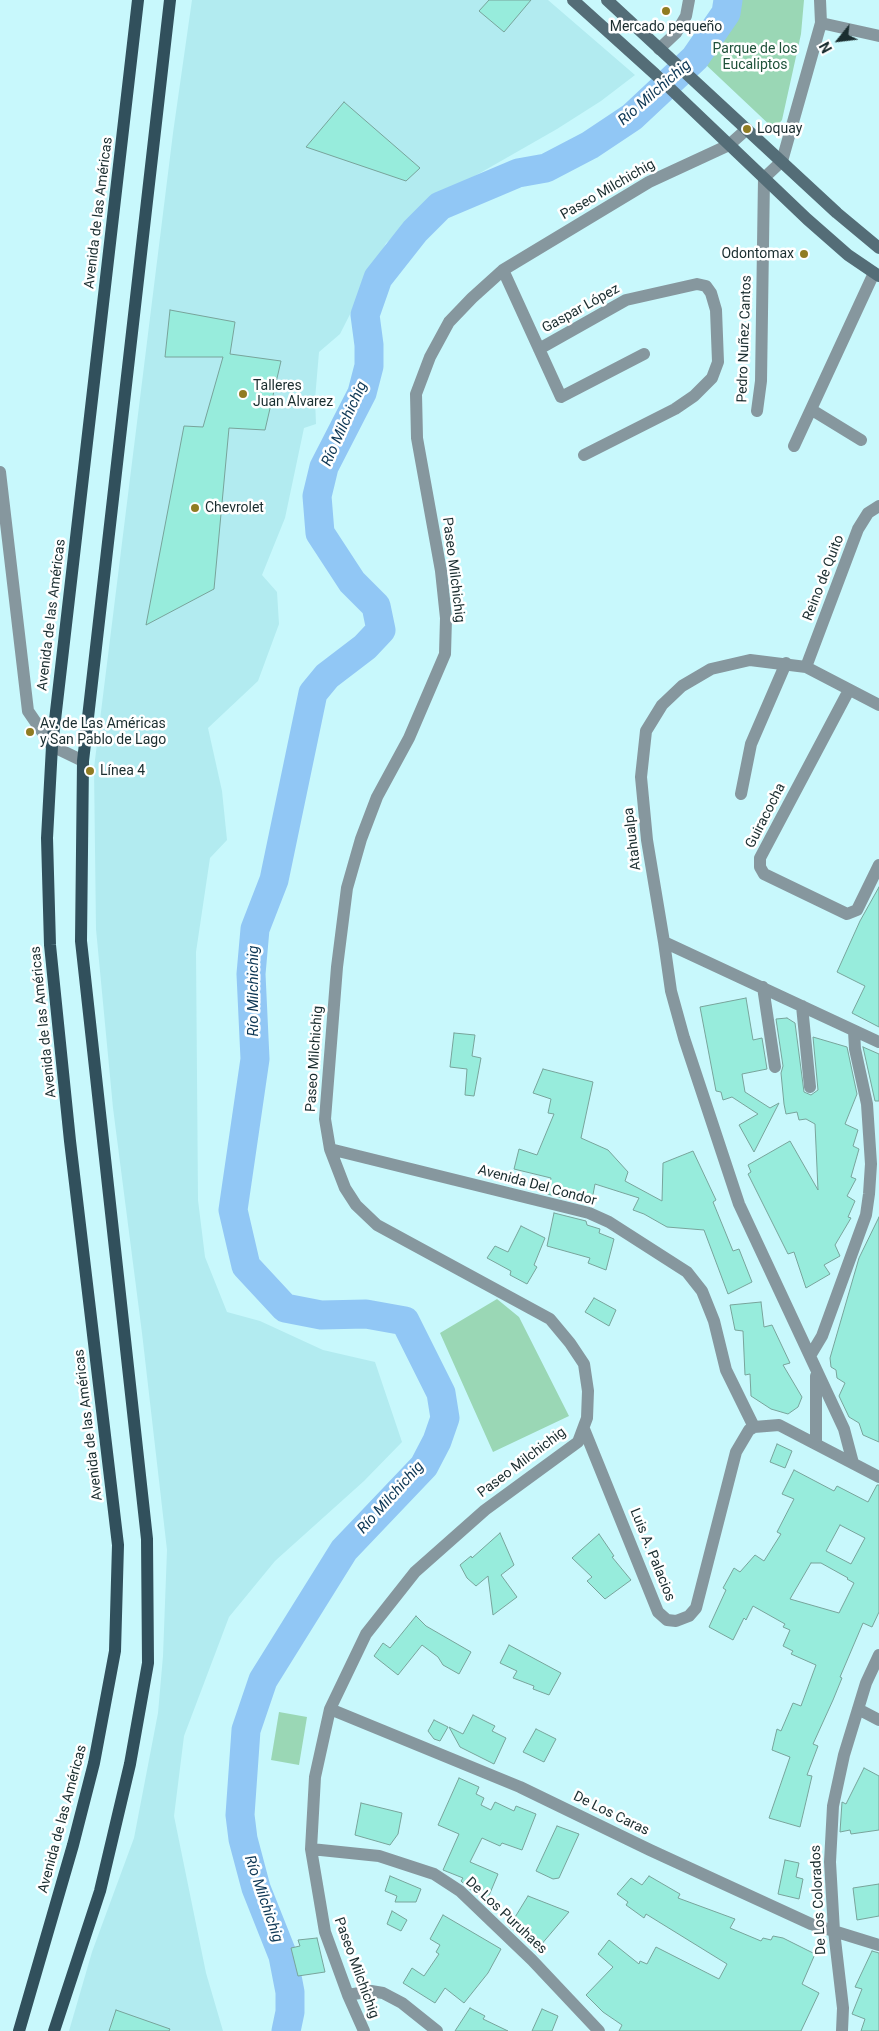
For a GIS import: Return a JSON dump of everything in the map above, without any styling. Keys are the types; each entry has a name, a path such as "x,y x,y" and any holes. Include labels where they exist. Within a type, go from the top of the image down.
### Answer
{"main road":[{"name":"Avenida de las Américas","path":"19,2031 73,1845 94,1763 115,1651 118,1545 70,1141 50,945 47,838 52,746 138,0"},
{"path":"54,2031 100,1891 130,1764 148,1663 147,1538 81,941 83,761 170,0"},
{"path":"574,0 655,74 806,219 876,275"},
{"path":"607,0 704,88 836,213 879,248"}],"street":[{"path":"663,52 686,16 690,0"},
{"path":"764,178 782,161 821,23 820,0"},
{"path":"821,23 879,36"},
{"name":"Paseo Milchichig","path":"364,2031 348,1996 323,1923 311,1848 315,1778 330,1709 366,1634 415,1572 485,1510 578,1442 584,1429 588,1391 584,1364 550,1319 376,1225 356,1205 330,1148 325,1120 337,968 347,888 360,840 377,797 409,738 445,654 446,618 441,571 417,438 416,394 430,357 449,322 472,298 504,270 648,182 729,145 747,129"},
{"name":"Pedro Nuñez Cantos","path":"757,411 761,381 764,178"},
{"path":"504,270 561,397 644,354"},
{"path":"794,446 876,275"},
{"name":"Gaspar López","path":"539,349 626,300 697,284 706,286 711,292 716,310 718,362 712,378 694,396 675,410 584,455"},
{"path":"812,410 860,440"},
{"path":"0,472 28,711 52,746 83,761"},
{"name":"Reino de Quito","path":"806,667 858,529 868,513 879,506"},
{"name":"Atahualpa","path":"815,1369 739,1204 684,1038 671,991 654,893 641,777 646,731 662,705 682,686 711,669 750,660 806,667 879,705"},
{"path":"741,794 751,744 786,663"},
{"name":"Guiracocha","path":"849,690 760,858 760,868 764,874 847,914 857,910 879,865"},
{"path":"664,942 879,1042"},
{"path":"763,987 775,1067"},
{"path":"802,1006 810,1087"},
{"path":"810,1356 822,1336 866,1215 869,1194 871,1164 868,1104 855,1049 854,1031"},
{"name":"Avenida Del Condor","path":"330,1148 589,1214 610,1222 671,1261 687,1272 702,1291 714,1321 726,1370 754,1427"},
{"path":"815,1369 818,1423 816,1443"},
{"path":"815,1369 844,1430 854,1463"},
{"path":"754,1427 779,1425 879,1476"},
{"name":"Luis A. Palacios","path":"584,1429 658,1612 667,1620 676,1621 689,1616 696,1608 736,1452 746,1435 754,1427"},
{"name":"De Los Colorados","path":"842,2031 843,2008 834,1931 830,1862 833,1806 844,1755 866,1683 879,1655"},
{"name":"De Los Caras","path":"330,1709 520,1787 811,1924 879,1945"},
{"path":"858,1710 879,1720"},
{"name":"De Los Puruhaes","path":"311,1848 379,1856 434,1874 460,1891 532,1960 600,2031"},
{"path":"348,1996 371,1991 382,1992 402,2003 436,2031"}],"shaded area":[{"path":"192,0 548,0 635,75 601,101 557,129 459,185 386,243 340,334 319,352 315,399 316,424 304,428 285,518 262,575 277,592 279,624 258,681 208,728 222,791 227,840 210,858 196,952 198,1200 205,1257 227,1312 260,1321 323,1350 375,1362 402,1442 364,1481 275,1561 229,1617 184,1736 174,1816 206,1973 223,2031 69,2031 92,1952 134,1838 158,1713 163,1656 167,1550 142,1333 113,1108 96,929 94,768 173,133"},
{"path":"717,0 735,0 735,15 704,63 687,50 716,9"}],"green space":[{"name":"Parque de los Eucaliptos","path":"735,0 804,0 801,34 782,120 774,129 704,63 735,15"},
{"path":"497,1299 519,1317 569,1416 493,1452 440,1333"},
{"path":"279,1712 307,1717 299,1765 271,1760"}],"building":[{"path":"489,0 531,0 504,32 479,11"},
{"path":"344,102 420,168 406,181 306,147"},
{"path":"170,310 235,322 230,354 281,361 265,430 229,428 214,589 146,625 184,426 203,427 223,357 165,357"},
{"path":"879,887 879,1027 852,1013 865,986 837,972 860,921"},
{"path":"746,998 753,1040 762,1038 767,1069 742,1074 745,1092 770,1108 779,1103 754,1152 739,1125 758,1114 732,1097 723,1100 721,1092 716,1091 700,1007"},
{"path":"787,1018 795,1023 804,1092 811,1095 818,1090 813,1037 847,1047 857,1094 845,1124 858,1130 853,1146 859,1149 851,1177 856,1179 847,1196 855,1201 848,1217 851,1218 835,1245 840,1256 824,1265 830,1274 806,1288 794,1252 788,1254 748,1174 751,1172 748,1165 790,1141 818,1190 815,1124 806,1119 799,1120 797,1112 786,1114 784,1104 781,1073 783,1066 776,1019"},
{"path":"454,1033 475,1035 472,1056 481,1058 474,1096 465,1095 467,1069 450,1067"},
{"path":"863,1047 879,1054 879,1101 875,1101"},
{"path":"543,1069 593,1082 581,1138 608,1150 628,1172 625,1181 662,1201 663,1163 693,1151 716,1200 713,1202 733,1251 739,1249 752,1282 728,1294 704,1230 667,1227 633,1210 639,1198 595,1184 591,1205 547,1194 551,1178 514,1169 519,1149 537,1155 554,1114 548,1113 551,1099 533,1093"},
{"path":"554,1213 586,1221 587,1225 600,1229 599,1233 614,1239 606,1270 588,1263 590,1258 547,1246"},
{"path":"879,1217 879,1442 863,1435 859,1423 849,1417 839,1396 845,1383 837,1378 836,1370 831,1367 830,1358 859,1258"},
{"path":"521,1226 545,1238 534,1265 537,1267 527,1284 510,1275 511,1271 487,1258 495,1246 508,1252"},
{"path":"594,1298 616,1310 609,1326 585,1312"},
{"path":"761,1302 764,1327 772,1325 790,1363 783,1365 802,1397 798,1407 788,1414 771,1409 751,1396 750,1374 745,1375 743,1331 735,1330 730,1305"},
{"path":"777,1444 792,1451 785,1468 770,1462"},
{"path":"794,1470 834,1491 837,1486 868,1502 877,1485 879,1485 879,1612 872,1627 863,1623 840,1677 842,1678 833,1700 813,1744 818,1746 807,1775 812,1776 800,1827 769,1818 790,1757 772,1750 777,1729 781,1731 793,1703 801,1706 816,1665 791,1654 793,1651 783,1646 790,1630 783,1627 785,1624 753,1606 746,1620 744,1618 733,1640 709,1627 726,1590 723,1588 734,1568 740,1572 755,1555 764,1561 781,1534 777,1532 794,1499 782,1494","holes":["840,1525 865,1538 851,1564 826,1551","811,1563 821,1563 854,1583 839,1613 790,1599"]},
{"path":"500,1533 514,1565 501,1575 517,1597 493,1615 488,1576 476,1586 467,1578 460,1565 471,1556 472,1558"},
{"path":"599,1534 614,1556 612,1557 631,1580 605,1599 587,1581 592,1577 572,1558"},
{"path":"416,1616 426,1626 471,1652 459,1674 443,1665 438,1657 422,1645 398,1675 374,1656 383,1643 390,1648"},
{"path":"509,1645 561,1673 549,1695 533,1689 534,1686 513,1678 517,1671 500,1663"},
{"path":"473,1715 495,1726 492,1731 506,1738 494,1764 460,1747 449,1727 463,1734"},
{"path":"434,1720 448,1727 440,1741 434,1739 428,1731"},
{"path":"536,1729 556,1739 544,1762 523,1752"},
{"path":"864,1768 879,1776 879,1830 851,1834 850,1830 840,1832 842,1802 846,1804"},
{"path":"459,1778 479,1787 476,1794 484,1798 481,1805 491,1810 495,1802 514,1811 516,1806 536,1814 522,1850 502,1843 500,1846 482,1838 470,1862 498,1874 488,1898 472,1891 461,1881 463,1878 443,1870 459,1834 438,1825"},
{"path":"361,1803 402,1813 398,1834 390,1845 355,1835"},
{"path":"557,1826 579,1834 559,1878 553,1879 536,1871"},
{"path":"785,1860 799,1863 796,1877 803,1879 799,1899 778,1894"},
{"path":"390,1876 421,1889 416,1902 395,1902 397,1896 385,1891"},
{"path":"649,1876 680,1894 678,1898 735,1919 730,1928 761,1941 763,1938 771,1940 773,1936 783,1938 815,1954 802,1984 819,1993 801,2031 619,2031 622,2025 603,2012 586,1995 613,1967 598,1954 609,1940 639,1964 640,1961 647,1964 656,1947 719,1979 727,1964 646,1914 644,1918 626,1905 628,1902 617,1894 631,1878 642,1885"},
{"path":"879,1884 879,1916 857,1920 853,1888"},
{"path":"528,1896 569,1912 540,1946 509,1927"},
{"path":"392,1911 407,1920 401,1931 387,1924"},
{"path":"443,1915 501,1949 488,1973 464,2003 445,1988 435,2003 403,1983 412,1968 424,1976 439,1954 436,1952 440,1945 430,1939"},
{"path":"317,1938 325,1972 298,1976 291,1948 300,1946 298,1940"},
{"path":"872,1951 879,1953 879,2031 861,2031 865,2019 852,2014 862,1989 855,1987"},
{"path":"470,2008 485,2016 483,2019 508,2031 455,2031"},
{"path":"542,2009 558,2016 552,2031 532,2031"},
{"path":"116,2010 170,2029 169,2031 109,2031"}],"waterway":[{"name":"Río Milchichig","path":"286,2031 290,2012 290,1992 283,1956 256,1888 243,1839 240,1815 246,1730 263,1680 344,1550 424,1466 437,1441 445,1418 441,1393 405,1321 366,1314 321,1315 285,1308 246,1266 233,1210 255,1059 251,974 255,929 274,880 313,693 327,676 365,647 381,630 376,606 352,582 320,533 317,496 324,467 362,393 369,366 369,345 365,315 378,278 415,231 440,206 518,173 546,168 590,145 632,117 695,58 726,13 728,0"}],"place":[{"name":"Mercado pequeño","path":"666,11"},
{"name":"Loquay","path":"747,129"},
{"name":"Odontomax","path":"804,254"},
{"name":"Talleres Juan Alvarez","path":"243,394"},
{"name":"Chevrolet","path":"195,508"},
{"name":"Av. de Las Américas y San Pablo de Lago","path":"30,732"},
{"name":"Línea 4","path":"90,771"}]}
